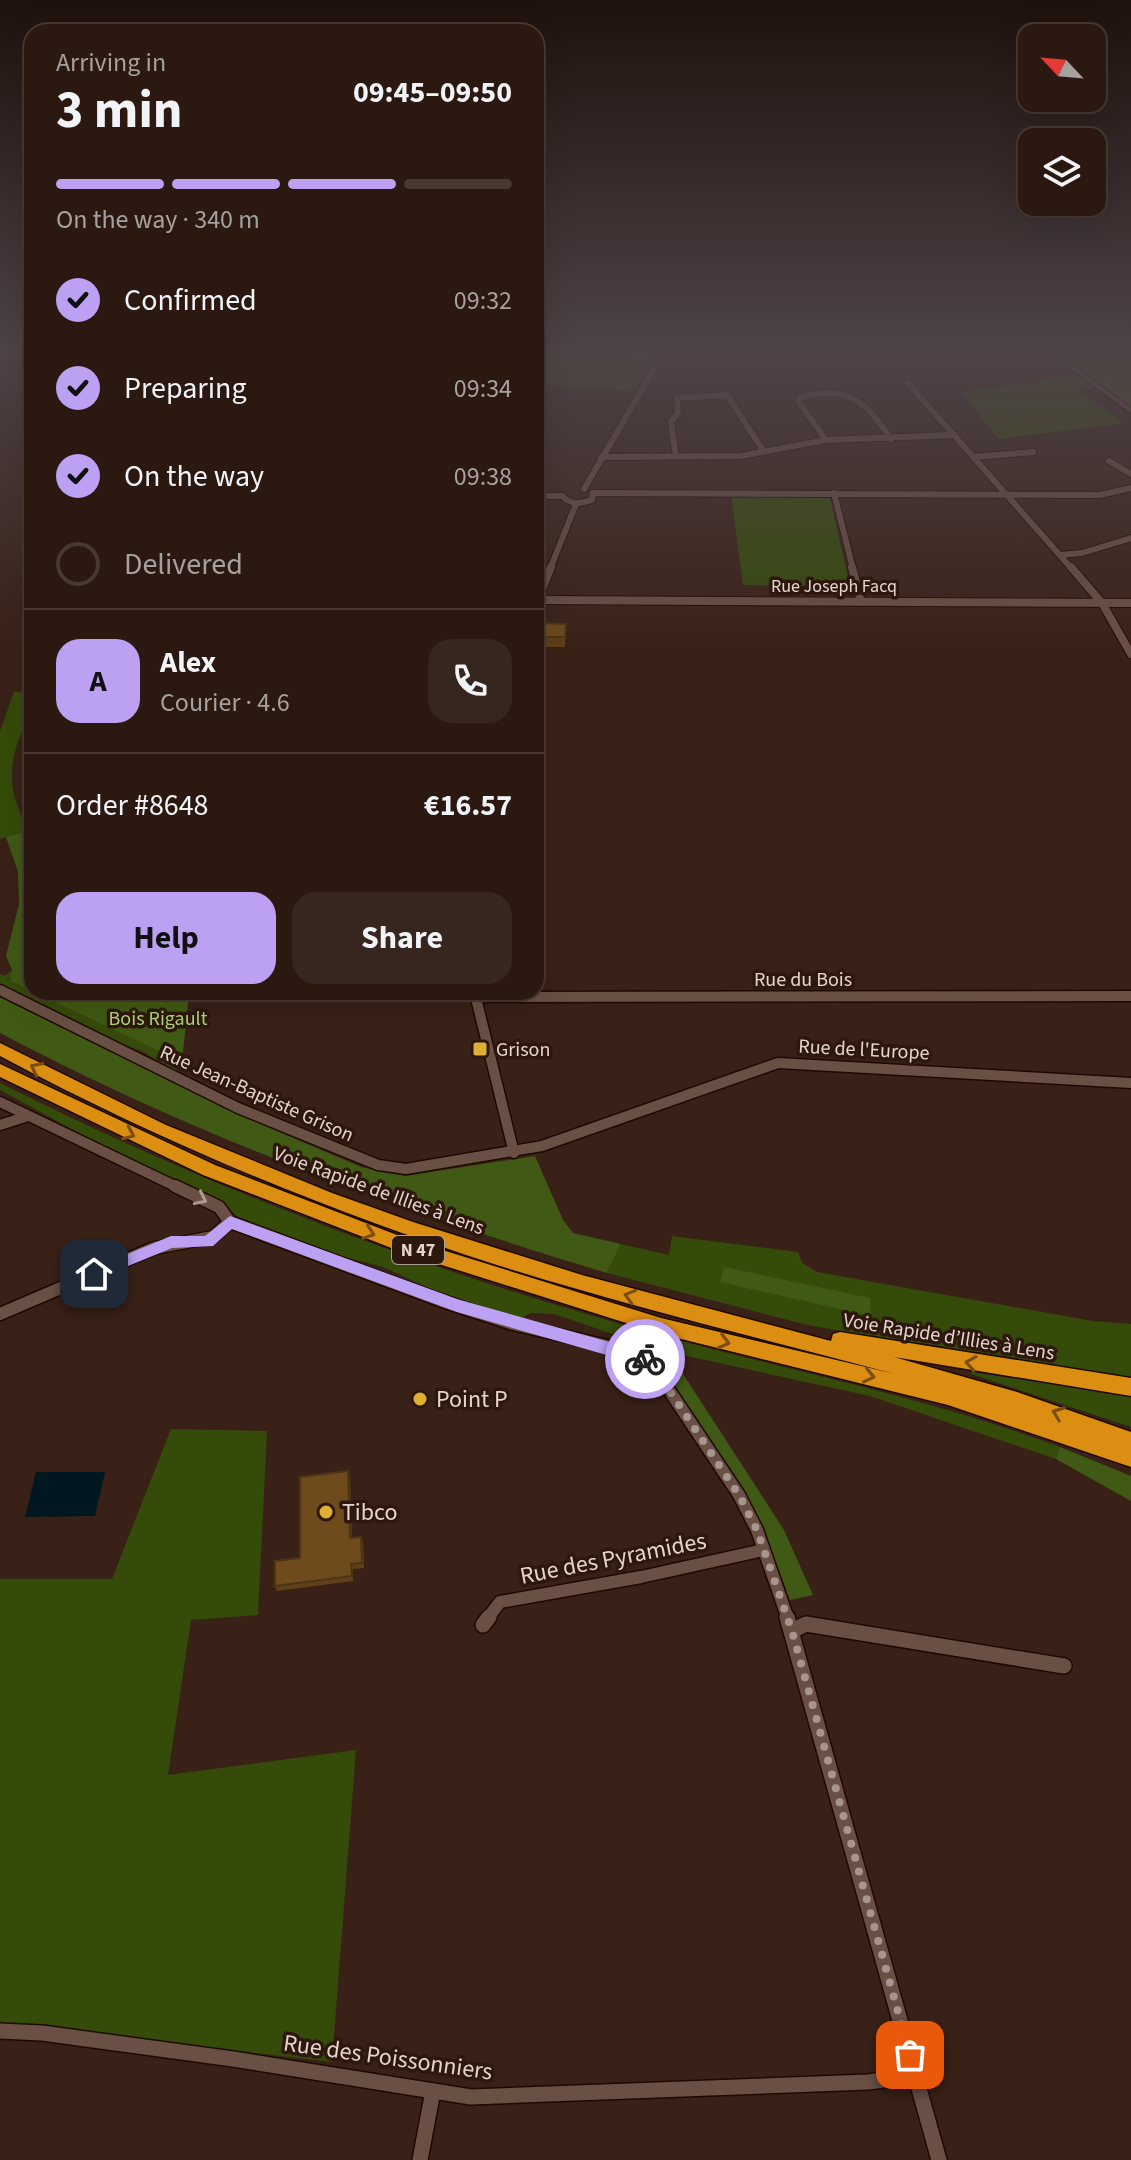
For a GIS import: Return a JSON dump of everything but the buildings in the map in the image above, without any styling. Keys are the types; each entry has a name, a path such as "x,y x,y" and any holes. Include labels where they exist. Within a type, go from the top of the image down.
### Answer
{"highway":[{"name":"Voie Rapide de Illies à Lens","path":"0,1049 167,1131 366,1211 531,1267 760,1330"},
{"name":"N 47","path":"0,1070 209,1170 407,1247 599,1308 948,1396 1131,1458"},
{"name":"Voie Rapide d’Illies à Lens","path":"760,1330 792,1330 908,1353 1131,1387"},
{"path":"760,1330 960,1382 1131,1441"}],"street":[{"path":"584,489 605,451"},
{"path":"675,451 676,456"},
{"path":"601,457 741,456 770,451"},
{"path":"968,451 1102,603 1131,654"},
{"path":"974,457 1033,452"},
{"path":"1109,461 1131,474"},
{"path":"562,496 567,491 584,489 593,493 1100,495 1131,488"},
{"path":"544,496 562,496 576,504 592,500 593,493"},
{"path":"834,493 861,602"},
{"path":"544,584 576,504"},
{"path":"1060,555 1082,553 1131,538"},
{"name":"Rue Joseph Facq","path":"544,602 1131,603"},
{"name":"Rue Jean-Baptiste Grison","path":"0,990 238,1108 378,1165 406,1169 514,1153"},
{"name":"Rue du Bois","path":"544,995 1131,996"},
{"path":"476,1000 514,1153"},
{"name":"Rue de l'Europe","path":"514,1153 778,1063 1131,1083"},
{"path":"0,1102 219,1207 230,1222 457,1306 646,1359 739,1495 763,1550 792,1631 939,2160"},
{"path":"0,1125 30,1117"},
{"path":"0,1314 171,1242 208,1242 230,1222"},
{"name":"Rue des Pyramides","path":"483,1625 500,1602 641,1577 763,1550"},
{"path":"792,1631 806,1624 1064,1666"},
{"name":"Rue des Poissonniers","path":"0,2031 71,2037 471,2097 868,2082 915,2076"},
{"path":"420,2160 433,2091"}],"green space":[{"path":"731,495 821,495 830,499 850,586 743,585"},
{"path":"24,691 24,727 14,757 12,778 24,832 0,839 0,731 14,692"},
{"path":"24,832 24,987 10,981 12,970 6,956 19,904 18,872 6,837"},
{"path":"12,970 10,981 24,988 24,996 0,984 0,974 5,976"},
{"path":"0,995 238,1114 361,1167 405,1176 535,1156 563,1220 573,1233 621,1244 607,1273 451,1223 297,1168 147,1105 0,1033"},
{"path":"32,1000 50,1000 182,1062 175,1071 142,1051 111,1040"},
{"name":"Bois Rigault","path":"50,1000 188,1000 182,1062"},
{"path":"0,1083 165,1161 335,1230 421,1261 594,1317 967,1416 1060,1447 1056,1459 870,1396 673,1353 676,1363 662,1369 633,1341 554,1314 531,1313 519,1319 429,1288 383,1267 317,1250 241,1220 217,1199 134,1163 0,1090"},
{"path":"672,1236 798,1252 802,1263 817,1272 1093,1321 1131,1324 1131,1377 911,1344 803,1324 607,1273 621,1244 669,1255"},
{"path":"724,1267 870,1298 871,1316 720,1282"},
{"path":"676,1363 784,1530 813,1595 790,1600 763,1529 744,1493 662,1369"},
{"path":"971,1374 1131,1396 1131,1427"},
{"path":"171,1429 267,1431 258,1615 191,1620 168,1775 356,1750 332,2062 0,2023 0,1579 112,1579"},
{"path":"1060,1447 1131,1476 1131,1501 1056,1459"}],"water":[{"path":"36,1472 105,1472 95,1516 25,1517"}],"way so far":[{"path":"645,1359 653,1366 739,1495 757,1530 792,1631 910,2055"}],"place":[{"name":"Grison","path":"480,1049"},
{"name":"Point P","path":"420,1399"},
{"name":"Tibco","path":"326,1512"}],"route":[{"path":"94,1274 171,1242 208,1242 230,1222 311,1255 457,1306 645,1359"}]}
